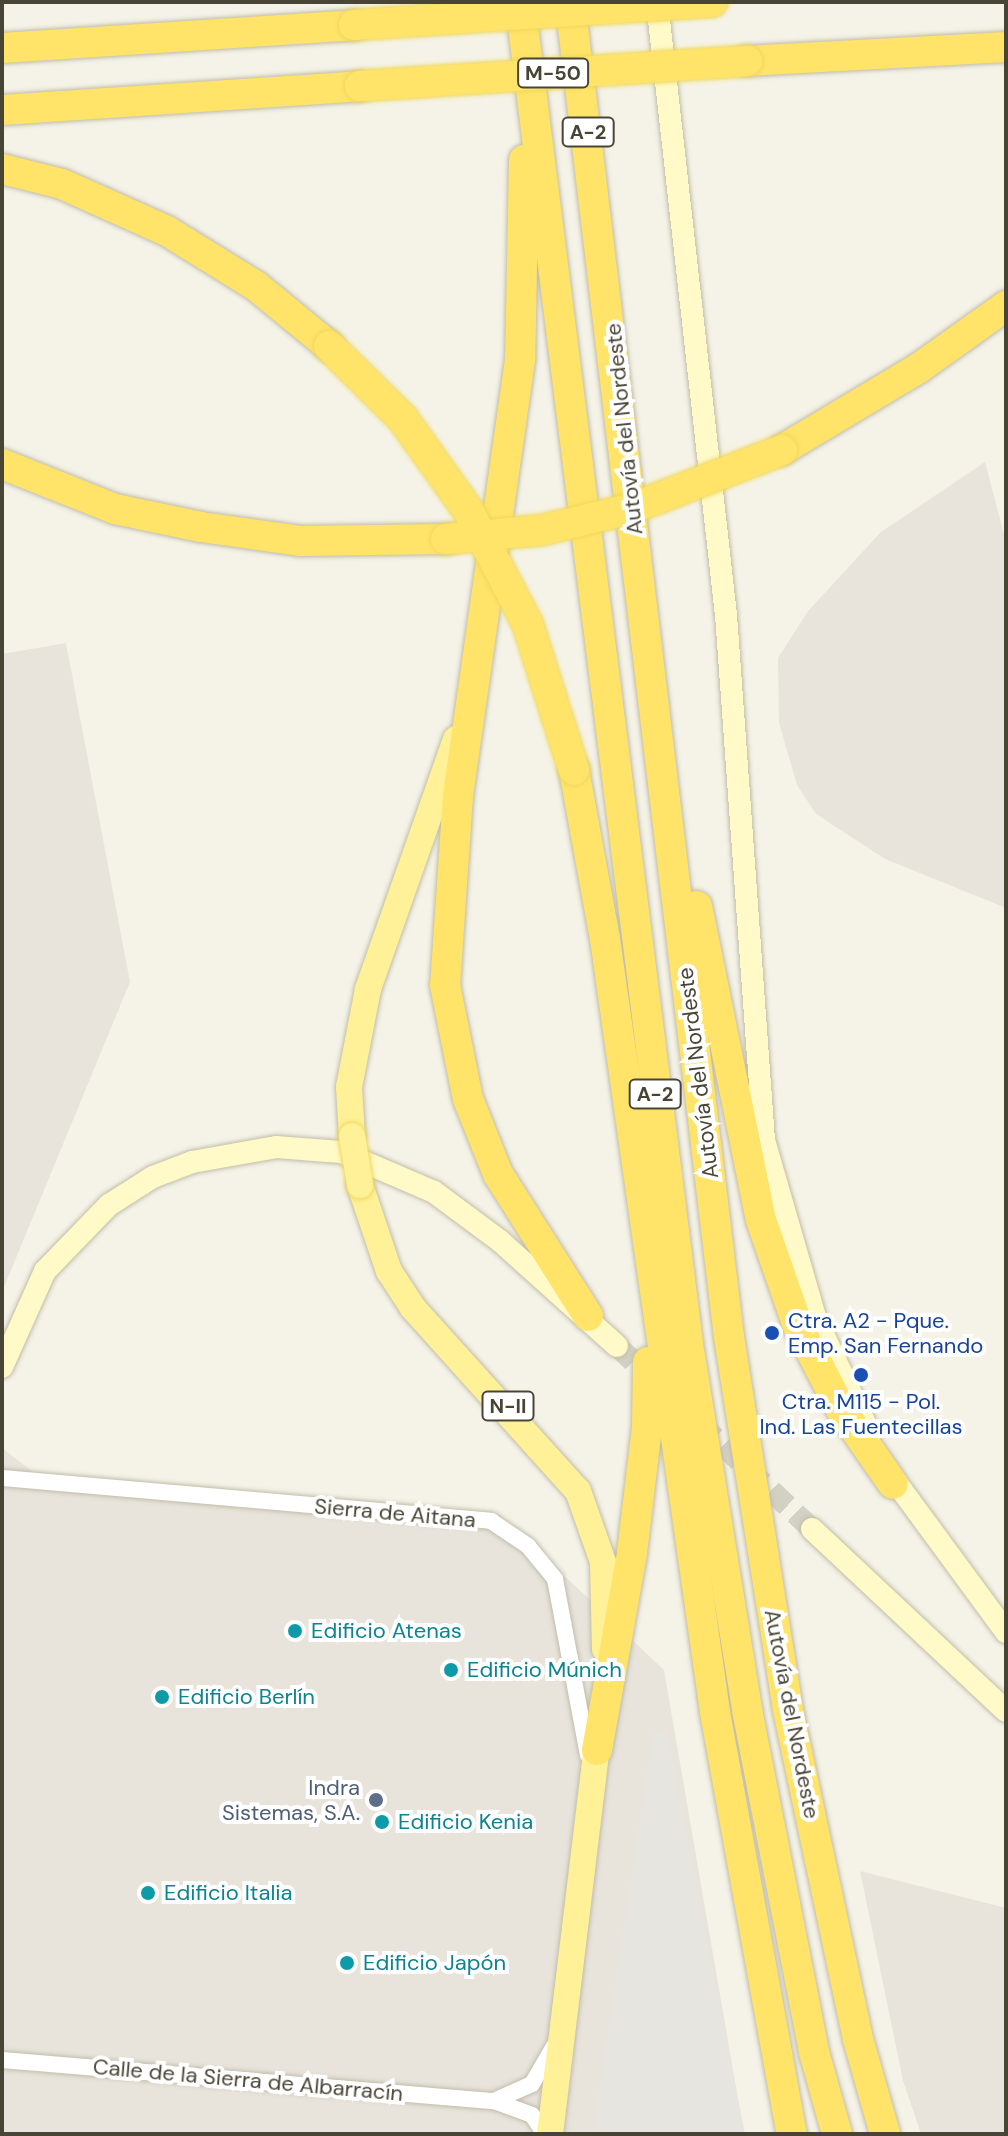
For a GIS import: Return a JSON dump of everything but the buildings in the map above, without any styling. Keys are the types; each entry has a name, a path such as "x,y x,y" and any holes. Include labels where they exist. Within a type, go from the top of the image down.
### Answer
{"highway":[{"name":"Autovía del Nordeste","path":"520,2 688,1344 747,1710 814,2052 837,2134"},
{"name":"Autovía del Nordeste","path":"570,2 606,263 729,1337 787,1705 858,2039 885,2134"},
{"path":"593,2 606,263"},
{"path":"2,48 712,2"},
{"path":"526,46 520,360 471,689 448,887 445,985 468,1099 498,1174 588,1316"},
{"name":"M-50","path":"2,110 1006,47"},
{"path":"2,169 62,184 167,231 256,286 329,346 403,419 468,510 528,625 574,770 715,1712 792,2134"},
{"path":"2,464 115,509 201,527 300,541 446,539 542,530 630,509 782,450 919,368 1006,306"},
{"path":"650,666 761,1220 798,1326 841,1409 893,1484"},
{"path":"597,1750 617,1662 647,1428 648,1339 627,1117"}],"main road":[{"path":"657,2 726,615 764,1140 815,1317 893,1484 1006,1632"},
{"name":"N-II","path":"471,689 368,989 349,1087 352,1136 360,1185 397,1283 556,1460 594,1527 606,1591 597,1750 567,2017 548,2134"},
{"path":"2,1367 45,1271 109,1205 153,1177 192,1162 276,1147 341,1152 409,1178 468,1214 588,1316 617,1346"},
{"path":"812,1529 1006,1711"}],"street":[{"name":"Sierra de Aitana","path":"2,1478 491,1521 528,1546 563,1596 594,1786"},
{"name":"Calle de la Sierra de Albarracín","path":"494,2101 532,2084 567,2017"},
{"name":"Calle de la Sierra de Albarracín","path":"2,2060 494,2101 532,2115 548,2134"}],"shaded area":[{"path":"985,462 1006,542 1006,908 885,859 816,814 797,785 779,723 778,658 808,611 881,532"},
{"path":"66,643 130,982 2,1292 2,654"},
{"path":"2,1448 33,1472 500,1515 664,1670 744,2134 2,2134"},
{"path":"666,1730 745,2134 593,2134 653,1733"},
{"path":"860,1871 1006,1908 1006,2134 921,2134 903,2081"}],"tunnel":[{"path":"617,1346 654,1381"},
{"path":"699,1423 812,1529"}],"place":[{"name":"Ctra. A2 - Pque. Emp. San Fernando","path":"772,1333"},
{"name":"Ctra. M115 - Pol. Ind. Las Fuentecillas","path":"861,1375"},
{"name":"Edificio Atenas","path":"295,1631"},
{"name":"Edificio Múnich","path":"451,1670"},
{"name":"Edificio Berlín","path":"162,1697"},
{"name":"Indra Sistemas, S.A.","path":"376,1800"},
{"name":"Edificio Kenia","path":"382,1822"},
{"name":"Edificio Italia","path":"148,1893"},
{"name":"Edificio Japón","path":"347,1963"}]}
